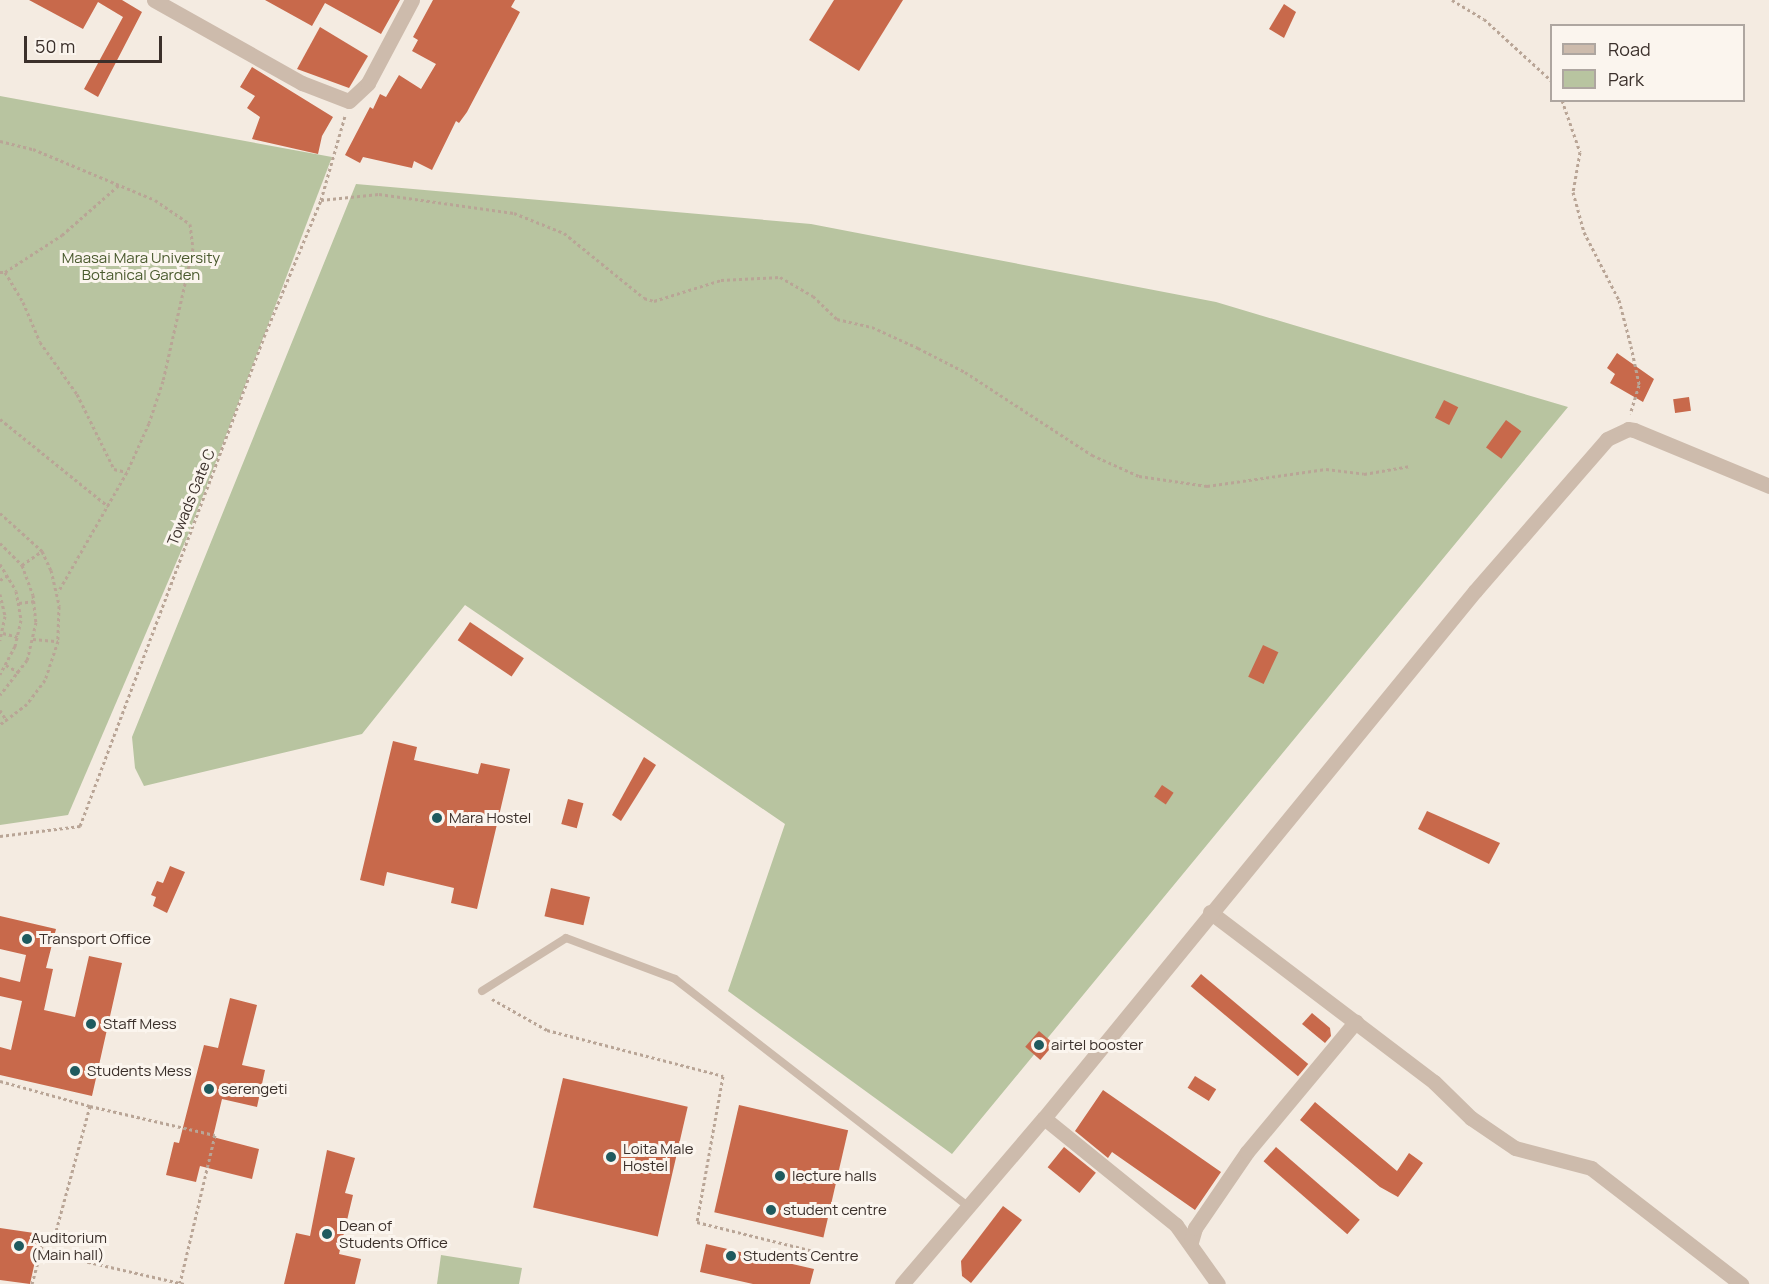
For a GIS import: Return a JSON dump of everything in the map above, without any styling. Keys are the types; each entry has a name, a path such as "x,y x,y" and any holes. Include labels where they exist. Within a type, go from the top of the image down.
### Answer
{"street":[{"path":"154,0 302,83 349,101 368,83 412,0"},
{"path":"902,1284 1044,1118 1210,912 1590,456 1607,439 1628,429 1769,486"},
{"path":"1210,912 1434,1082 1471,1118 1515,1148 1591,1168 1741,1284"},
{"path":"1191,1242 1196,1228 1247,1152 1356,1021"},
{"path":"1044,1118 1176,1225 1191,1242 1218,1284"}],"lane":[{"path":"482,991 566,938 675,979 968,1206"}],"path":[{"path":"1452,0 1484,19 1550,80"},
{"name":"Towads Gate C","path":"0,836 80,826 264,337 321,200 349,101"},
{"path":"1563,102 1580,152 1573,192 1584,232 1619,300 1639,385 1628,429"},
{"path":"0,141 33,149 155,200 190,224 192,248 163,381 127,472 58,592"},
{"path":"0,272 5,272 69,229 119,185"},
{"path":"321,200 379,194 514,213 564,233 644,298 654,301 721,280 780,277 813,296 837,319 872,327 918,348 964,372 1092,455 1139,476 1207,486 1326,469 1364,474 1410,466"},
{"path":"5,272 40,342 96,428 114,469 127,472"},
{"path":"0,419 108,506"},
{"path":"0,513 42,551 58,592 58,641 39,690 7,721 0,724"},
{"path":"0,543 22,565 35,601 33,639 20,674 0,695"},
{"path":"22,565 42,551"},
{"path":"0,564 9,575 19,603 18,637 0,674"},
{"path":"0,580 9,575"},
{"path":"0,594 5,612 0,640"},
{"path":"19,603 35,601"},
{"path":"2,633 18,637"},
{"path":"33,639 58,641"},
{"path":"6,665 20,674"},
{"path":"0,710 7,721"},
{"path":"482,991 501,1007 547,1030 723,1076 698,1222 817,1252"},
{"path":"0,1081 90,1106 214,1135 182,1284 40,1251"},
{"path":"32,1284 44,1240 52,1242 90,1106"}],"green space":[{"name":"Maasai Mara University Botanical Garden","path":"0,96 332,157 188,535 68,815 0,825"},
{"path":"356,184 811,224 1216,302 1568,407 952,1154 728,991 785,824 465,605 362,734 144,786 135,768 132,737"},
{"path":"441,1255 522,1268 519,1284 437,1284"}],"building":[{"path":"29,0 122,0 142,12 98,97 84,89 123,17 98,2 83,29"},
{"path":"265,0 400,0 381,34 325,3 312,26"},
{"path":"433,0 515,0 511,7 520,12 467,112 459,123 456,121 432,170 414,161 412,168 363,157 360,163 345,155 370,107 373,109 380,94 386,97 399,75 421,89 436,64 412,51 418,40 413,37"},
{"path":"834,0 903,0 859,71 809,40"},
{"path":"1284,4 1296,12 1284,38 1269,29"},
{"path":"320,27 368,56 349,88 297,69"},
{"path":"252,67 333,117 322,136 318,154 252,139 260,117 247,108 255,96 240,87"},
{"path":"1617,353 1654,379 1643,402 1610,383 1615,374 1607,368"},
{"path":"1689,397 1691,411 1675,413 1673,399"},
{"path":"1444,400 1458,407 1449,425 1435,418"},
{"path":"1506,420 1521,431 1501,459 1486,448"},
{"path":"470,622 524,658 512,677 458,640"},
{"path":"1263,645 1278,652 1264,684 1248,677"},
{"name":"Mara Hostel","path":"393,741 417,747 414,760 478,774 481,763 510,769 477,909 451,903 454,888 387,872 384,886 360,880"},
{"path":"644,757 656,765 621,821 612,815"},
{"path":"1162,785 1174,793 1166,804 1154,797"},
{"path":"568,799 583,803 577,828 561,824"},
{"path":"1427,811 1500,843 1489,864 1418,829"},
{"path":"170,866 185,872 167,913 153,906 156,897 151,895 157,881 163,883"},
{"path":"551,888 590,897 583,925 544,916"},
{"path":"0,916 56,929 46,968 53,969 44,1010 75,1017 89,956 122,963 92,1096 0,1075 0,1047 11,1050 22,1001 0,996 0,977 20,982 26,955 0,949"},
{"path":"1201,974 1308,1064 1298,1076 1191,986"},
{"path":"230,998 257,1005 242,1065 265,1070 257,1107 222,1099 213,1137 259,1149 252,1179 200,1166 196,1182 166,1175 174,1142 179,1143 204,1045 218,1048"},
{"path":"1312,1013 1330,1028 1331,1036 1325,1043 1302,1024"},
{"name":"airtel booster","path":"1039,1031 1054,1044 1040,1060 1025,1047"},
{"path":"1195,1076 1216,1089 1209,1101 1188,1088"},
{"name":"Loita Male Hostel","path":"563,1078 688,1107 658,1236 533,1208"},
{"path":"1103,1090 1221,1172 1195,1210 1112,1152 1108,1158 1075,1131"},
{"path":"1315,1102 1397,1171 1409,1153 1423,1163 1398,1197 1380,1187 1300,1120"},
{"path":"739,1105 848,1130 823,1237 714,1212"},
{"path":"1064,1147 1096,1173 1080,1193 1048,1167"},
{"path":"1276,1147 1360,1220 1347,1234 1264,1161"},
{"name":"Dean of Students Office","path":"327,1150 355,1158 345,1193 353,1195 339,1254 361,1259 355,1284 284,1284 296,1233 310,1236"},
{"path":"1003,1206 1022,1220 971,1283 962,1276 961,1261"},
{"name":"Auditorium (Main hall)","path":"0,1228 41,1234 30,1284 0,1280"},
{"name":"Students Centre","path":"706,1244 814,1269 810,1284 753,1284 700,1272"}],"place":[{"name":"Mara Hostel","path":"437,818"},
{"name":"Transport Office","path":"27,939"},
{"name":"Staff Mess","path":"91,1024"},
{"name":"airtel booster","path":"1039,1045"},
{"name":"Students Mess","path":"75,1071"},
{"name":"serengeti","path":"209,1089"},
{"name":"Loita Male Hostel","path":"611,1157"},
{"name":"lecture halls","path":"780,1176"},
{"name":"student centre","path":"771,1210"},
{"name":"Dean of Students Office","path":"327,1234"},
{"name":"Auditorium (Main hall)","path":"19,1246"},
{"name":"Students Centre","path":"731,1256"}]}
